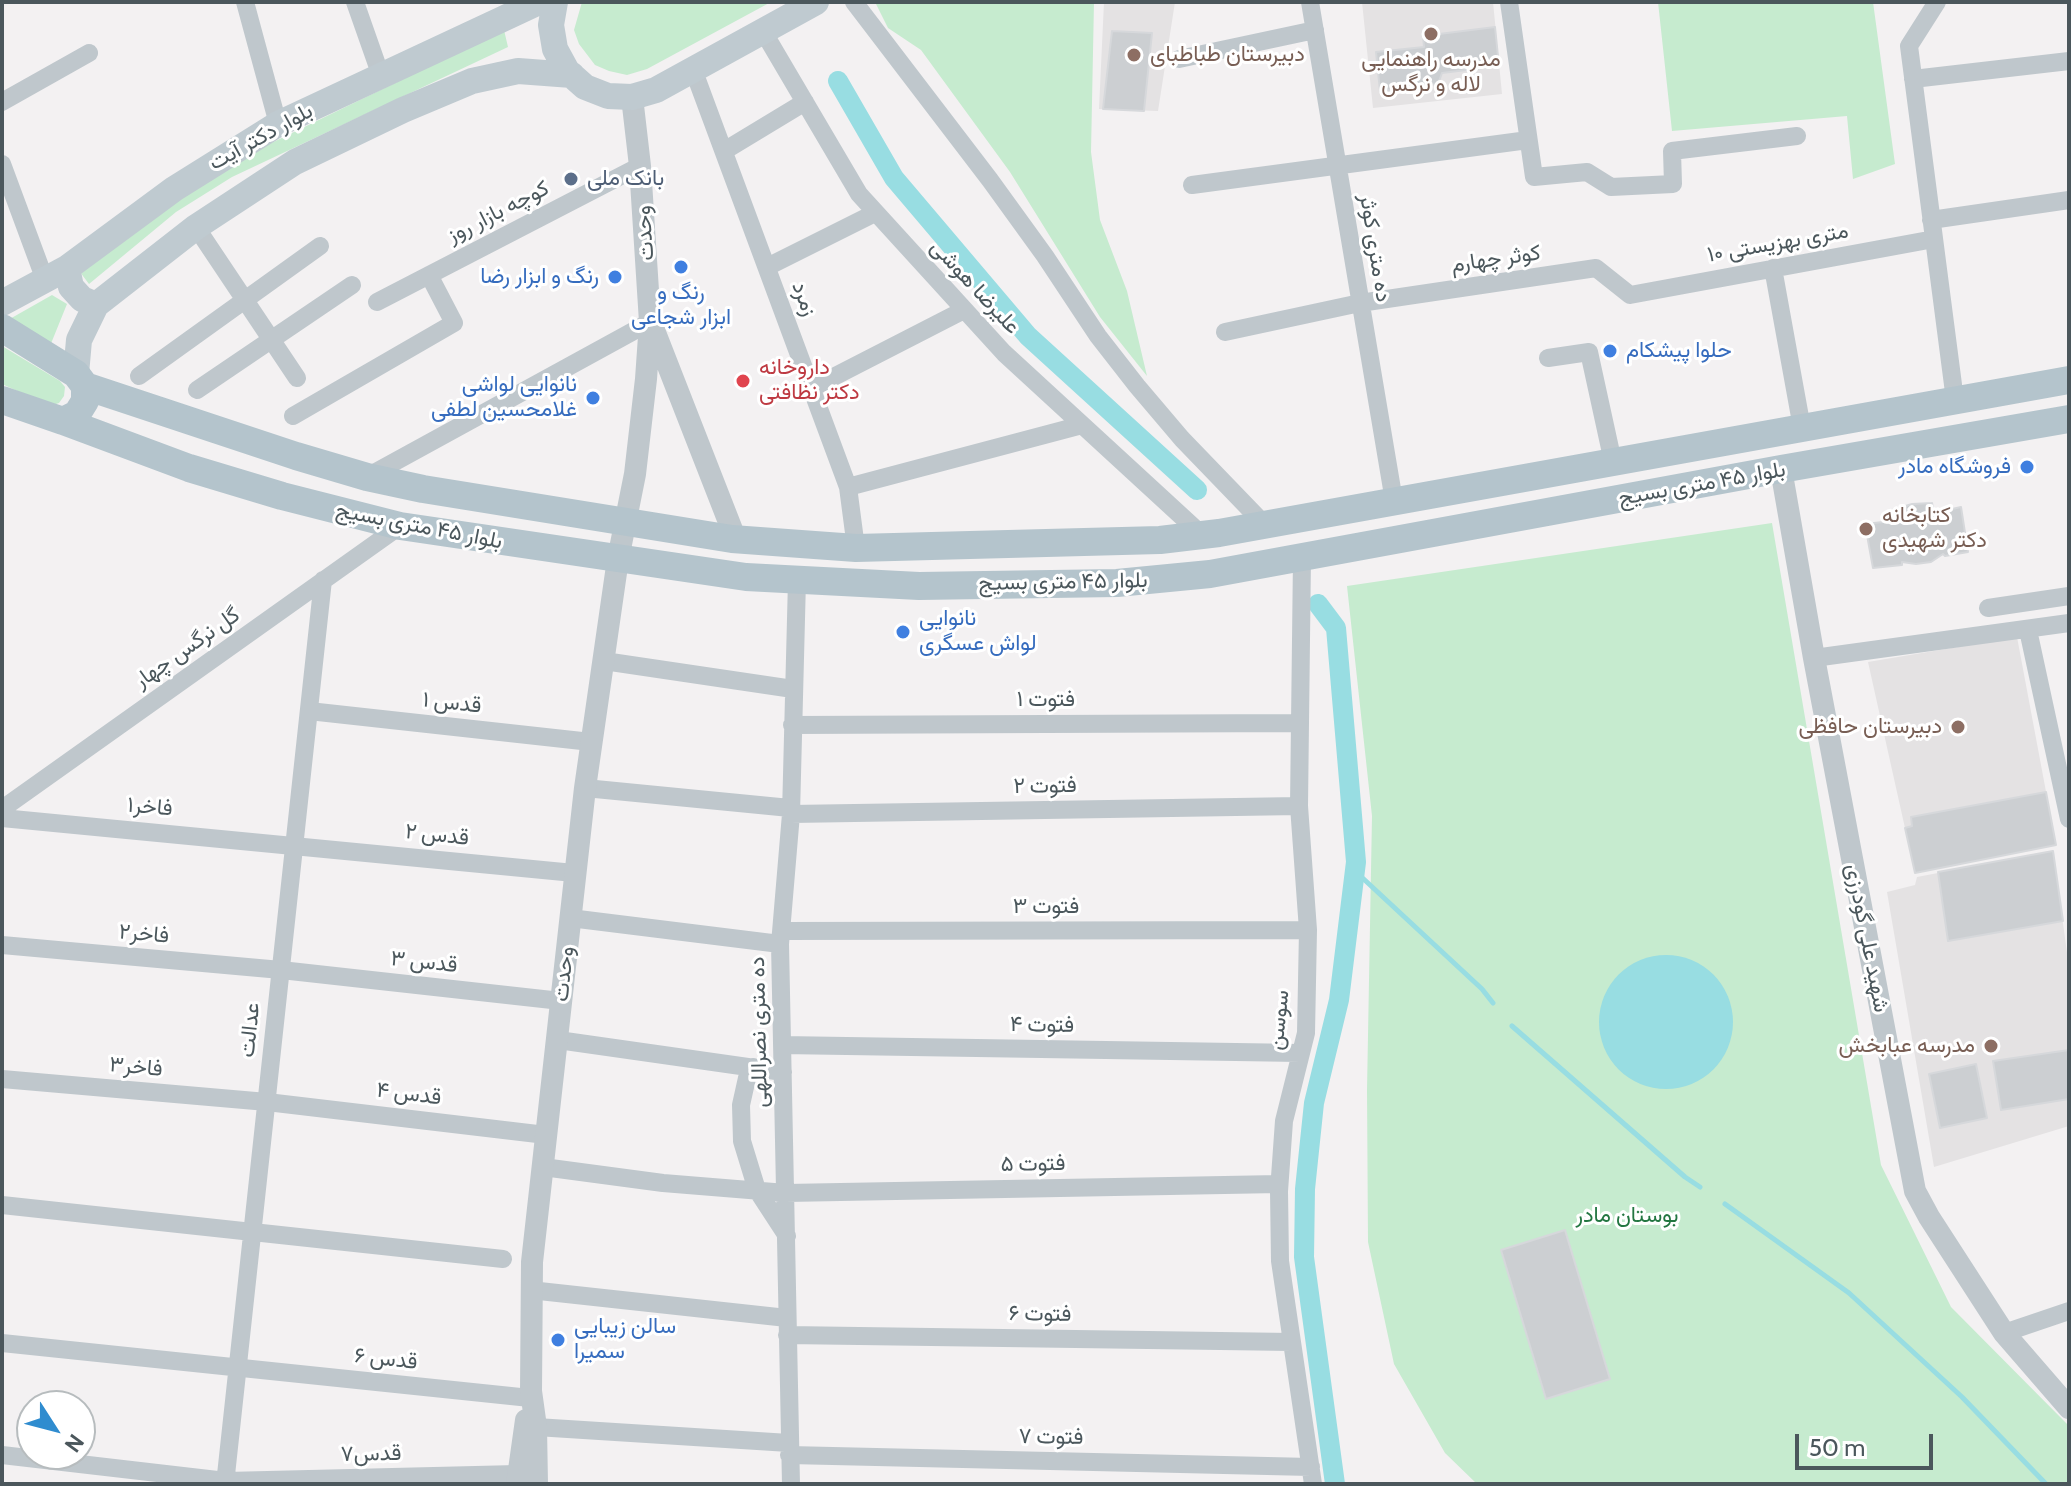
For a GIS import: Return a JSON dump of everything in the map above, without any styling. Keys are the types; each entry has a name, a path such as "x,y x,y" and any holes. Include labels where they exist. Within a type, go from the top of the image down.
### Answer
{"main road":[{"name":"بلوار دکتر آیت","path":"2,303 56,274 174,189 278,124 539,2"},
{"path":"555,2 551,25 555,49 567,71 585,87 608,96 632,97 656,90 816,2"},
{"name":"بلوار دکتر آیت","path":"80,380 79,340 96,305 196,227 295,162 472,81 518,71 572,75"},
{"path":"56,274 82,299 96,305"},
{"name":"بلوار ۴۵ متری بسیج","path":"2,328 80,380 210,429 367,477 736,540 856,548 1160,540 1202,535 2069,380"},
{"path":"63,421 77,414 85,401 80,380"},
{"name":"بلوار ۴۵ متری بسیج","path":"2,400 189,468 400,526 746,577 919,586 1173,579 2069,419"},
{"path":"919,586 921,548"}],"street":[{"path":"245,2 278,124"},
{"path":"355,2 381,76"},
{"path":"854,2 1027,230 1127,374 1182,439 1264,524"},
{"name":"ده متری کوثر","path":"1310,2 1394,501"},
{"path":"1509,2 1534,177 1587,172 1611,187 1673,184 1672,151 1797,136"},
{"path":"1937,2 1909,46 1955,400"},
{"path":"1179,59 1315,30"},
{"name":"علیرضا هوشی","path":"763,31 859,194 875,213 1004,353 1202,535"},
{"path":"2,102 89,53"},
{"path":"1913,79 2069,61"},
{"name":"زمرد","path":"693,69 848,487 856,548"},
{"name":"وحدت","path":"524,1481 530,1395 530,1290 574,873 618,559 641,431 650,322 640,166 632,97"},
{"path":"724,151 805,102"},
{"path":"1192,185 1528,140"},
{"path":"2,164 56,274"},
{"name":"کوچه بازار روز","path":"377,302 640,166"},
{"name":"۱۰ متری بهزیستی","path":"1630,295 1773,268 2069,200"},
{"path":"767,267 875,213"},
{"path":"196,227 297,378"},
{"path":"139,376 320,246"},
{"name":"کوثر چهارم","path":"1225,332 1360,303 1596,268 1630,295"},
{"path":"1773,268 1802,428"},
{"path":"293,416 454,323 429,275"},
{"path":"197,390 352,285"},
{"path":"812,388 964,310"},
{"path":"367,477 650,322"},
{"name":"وحدت","path":"650,322 736,540"},
{"path":"1548,358 1589,352 1613,462"},
{"path":"848,487 1082,425"},
{"name":"شهید علی گودرزی","path":"1781,469 1915,1191 2004,1333 2069,1408"},
{"name":"گل نرگس چهار","path":"2,809 400,526"},
{"name":"سوسن","path":"1302,557 1299,806 1308,930 1306,1033 1284,1121 1279,1184 1280,1261 1312,1476"},
{"name":"عدالت","path":"226,1482 323,580"},
{"name":"ده متری نصراللهی","path":"791,1484 782,938 790,811 797,580"},
{"path":"1988,608 2069,596"},
{"path":"1814,658 2069,623"},
{"path":"2028,630 2062,751 2069,819"},
{"path":"604,661 793,689"},
{"name":"قدس ۱","path":"309,711 591,742"},
{"name":"فتوت ۱","path":"792,725 1300,723"},
{"name":"فتوت ۲","path":"585,788 790,811 1299,806"},
{"name":"فاخر۱","path":"2,818 295,844"},
{"name":"قدس ۲","path":"295,844 574,873"},
{"name":"فتوت ۳","path":"570,918 782,938 1308,930"},
{"name":"فاخر۲","path":"2,945 281,970"},
{"name":"قدس ۳","path":"281,970 561,1001"},
{"path":"558,1040 783,1072"},
{"name":"فتوت ۴","path":"782,1045 1300,1053"},
{"path":"753,1067 747,1078 741,1105 742,1141 757,1190 787,1236"},
{"name":"فاخر۳","path":"2,1079 267,1102"},
{"name":"قدس ۴","path":"267,1102 546,1135"},
{"name":"فتوت ۵","path":"543,1167 663,1183 786,1193 1279,1184"},
{"path":"2,1205 503,1259"},
{"name":"فتوت ۶","path":"530,1290 787,1327 1292,1342"},
{"path":"2004,1333 2069,1311"},
{"name":"قدس ۶","path":"2,1343 530,1395"},
{"name":"وحدت","path":"524,1481 536,1427 530,1395"},
{"name":"فتوت ۷","path":"536,1427 789,1449 1312,1476"},
{"name":"قدس۷","path":"2,1455 226,1482 524,1481"}],"shaded area":[{"name":"دبیرستان طباطبای","path":"1104,2 1175,2 1158,111 1099,109"},
{"name":"مدرسه راهنمایی لاله و نرگس","path":"1362,2 1493,2 1502,94 1373,108"},
{"name":"دبیرستان حافظی","path":"2017,637 2056,845 1915,873 1868,662"},
{"name":"مدرسه عبابخش","path":"2053,851 2069,967 2069,1126 1934,1167 1887,892 1915,885 1917,877"}],"green space":[{"path":"582,2 771,2 647,69 627,75 595,65 579,44 574,30"},
{"path":"875,2 1094,2 1091,152 1100,220 1127,291 1147,376 1100,317 1010,172 921,50 888,28"},
{"path":"1658,2 1873,2 1895,164 1853,179 1847,116 1672,131"},
{"path":"504,30 508,47 232,177 176,212 89,284 80,272 226,165"},
{"path":"52,295 67,304 50,346 8,320"},
{"path":"2,346 60,381 65,387 59,403 50,406 2,384"},
{"name":"بوستان مادر","path":"1772,523 1881,1165 1951,1307 2069,1426 2069,1484 1477,1484 1445,1453 1394,1364 1368,1242 1367,1090 1372,816 1347,586"}],"water":[{"path":"1666,955 1692,960 1714,974 1728,996 1733,1022 1728,1048 1714,1070 1692,1084 1666,1089 1640,1084 1618,1070 1604,1048 1599,1022 1604,996 1618,974 1640,960"}],"building":[{"path":"1495,27 1499,66 1442,73 1438,84 1380,91 1376,52 1424,47 1423,36"},
{"path":"1112,31 1152,33 1144,111 1103,109"},
{"path":"1932,503 1934,513 1961,507 1968,552 1943,554 1931,562 1902,562 1902,565 1873,568 1865,524 1892,521 1892,510 1912,504"},
{"path":"2046,792 2056,845 1915,873 1905,828 1912,826 1911,817"},
{"path":"2053,851 2063,921 1948,941 1938,872"},
{"path":"2069,1050 2069,1099 2001,1110 1993,1061"},
{"path":"1976,1064 1987,1118 1940,1128 1929,1074"},
{"path":"1565,1230 1610,1379 1546,1399 1501,1250"}],"waterway":[{"path":"838,81 894,178 1028,336 1197,490"},
{"path":"1318,604 1336,628 1356,862 1339,1000 1314,1103 1305,1189 1304,1257 1335,1484"},
{"path":"1355,871 1482,989 1493,1003"},
{"path":"1512,1026 1700,1187"},
{"path":"1725,1204 1849,1293 1962,1397 2046,1484"}],"place":[{"name":"مدرسه راهنمایی لاله و نرگس","path":"1431,34"},
{"name":"دبیرستان طباطبای","path":"1134,55"},
{"name":"بانک ملی","path":"571,179"},
{"name":"رنگ و ابزار شجاعی","path":"681,267"},
{"name":"رنگ و ابزار رضا","path":"615,277"},
{"name":"حلوا پیشکام","path":"1610,351"},
{"name":"داروخانه دکتر نظافتی","path":"743,381"},
{"name":"نانوایی لواشی غلامحسین لطفی","path":"593,398"},
{"name":"فروشگاه مادر","path":"2027,467"},
{"name":"کتابخانه دکتر شهیدی","path":"1866,529"},
{"name":"نانوایی لواش عسگری","path":"903,632"},
{"name":"دبیرستان حافظی","path":"1958,727"},
{"name":"مدرسه عبابخش","path":"1991,1046"},
{"name":"سالن زیبایی سمیرا","path":"558,1340"}]}
